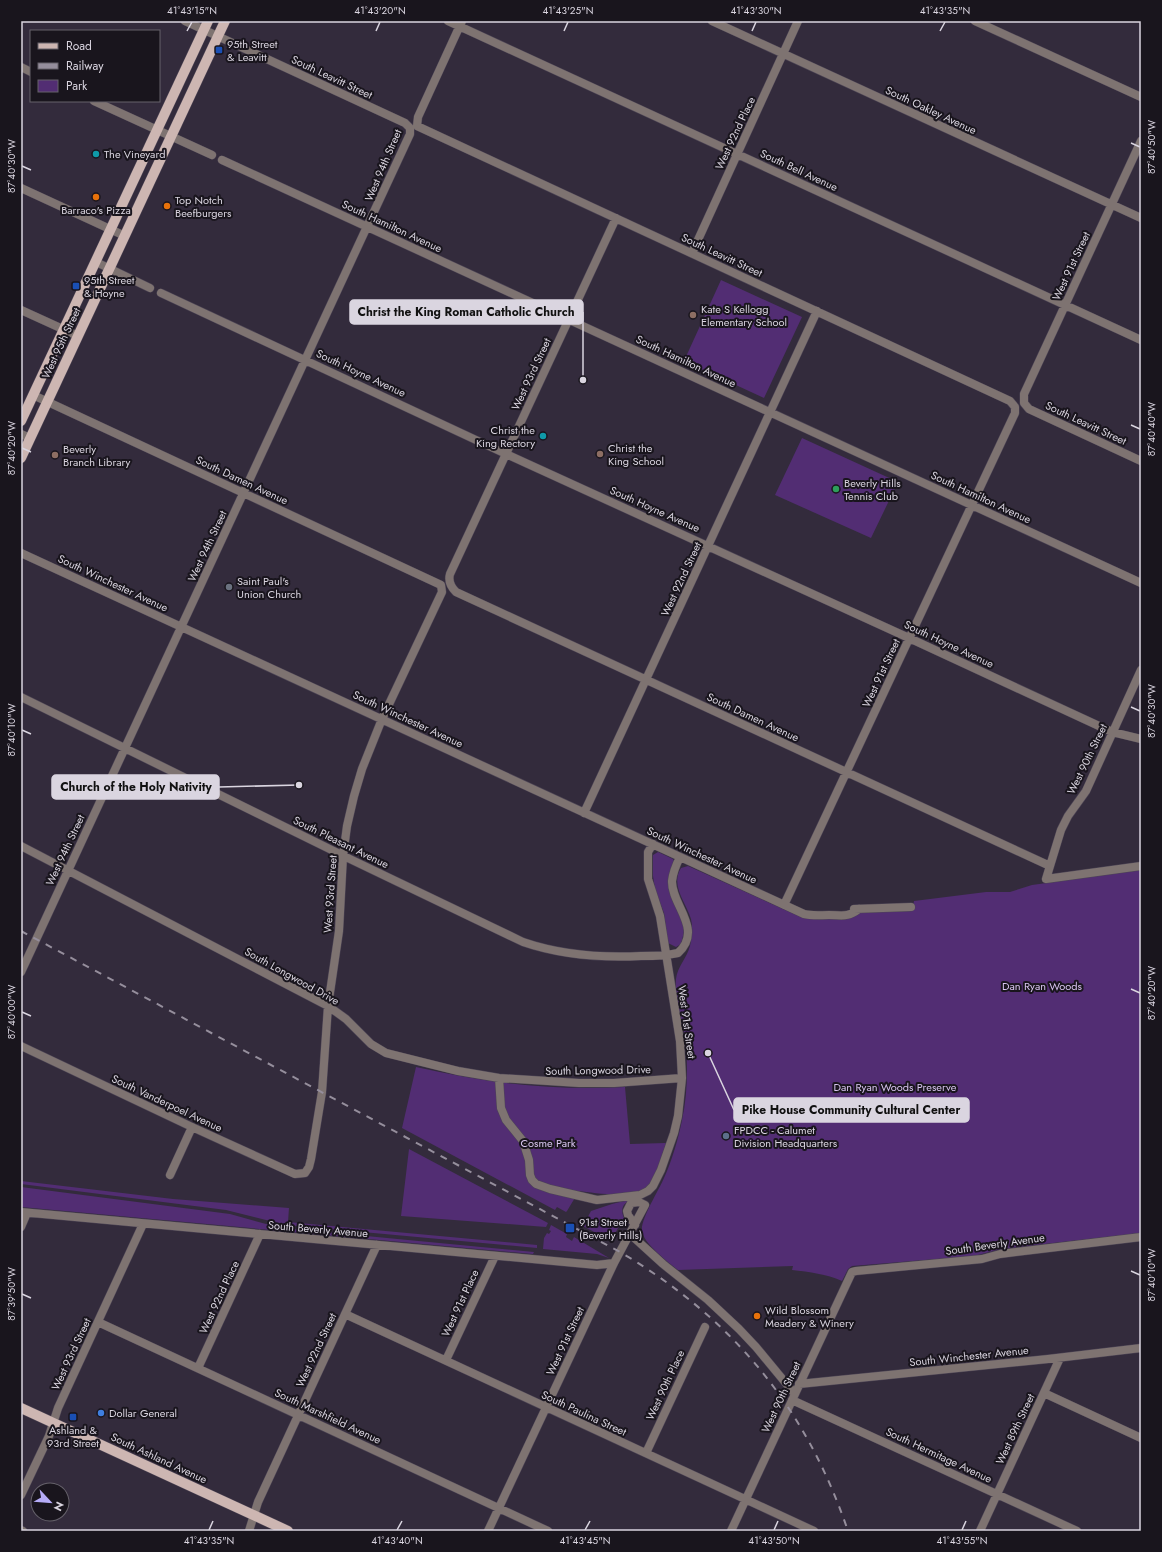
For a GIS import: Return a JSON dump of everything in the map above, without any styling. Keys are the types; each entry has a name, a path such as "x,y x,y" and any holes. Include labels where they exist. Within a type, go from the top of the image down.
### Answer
{"main road":[{"name":"West 95th Street","path":"21,458 26,436 47,402 172,137 224,21"},
{"name":"West 95th Street","path":"21,421 206,25"},
{"name":"South Ashland Avenue","path":"21,1408 288,1531"}],"street":[{"name":"South Leavitt Street","path":"185,21 206,25 218,36 817,311 1012,402 1015,407"},
{"name":"South Bell Avenue","path":"448,21 461,24 737,154 1141,340"},
{"name":"South Oakley Avenue","path":"712,21 1141,218"},
{"name":"West 92nd Place","path":"692,253 798,21"},
{"path":"975,21 1141,97"},
{"name":"West 94th Street","path":"21,972 306,360 410,134 412,124 461,24"},
{"path":"21,67 30,72"},
{"path":"96,102 212,155"},
{"name":"West 91st Street","path":"1024,402 1024,394 1141,140"},
{"name":"South Hamilton Avenue","path":"222,160 1141,583"},
{"path":"21,188 125,236"},
{"name":"West 93rd Street","path":"450,584 450,574 616,218"},
{"path":"96,262 150,288"},
{"name":"South Hoyne Avenue","path":"161,293 506,454 1112,732 1141,740"},
{"path":"21,310 78,336"},
{"name":"West 92nd Street","path":"584,813 817,311"},
{"name":"South Damen Avenue","path":"33,395 441,585"},
{"name":"South Leavitt Street","path":"1024,402 1028,409 1141,461"},
{"name":"West 91st Street","path":"784,905 971,505 1016,413 1015,407"},
{"name":"South Winchester Avenue","path":"21,553 784,905"},
{"name":"South Damen Avenue","path":"450,584 456,592 1050,866"},
{"name":"West 93rd Street","path":"305,1173 311,1159 322,1092 328,1006 339,931 343,856 347,826 362,769 382,719 442,592 441,585"},
{"name":"West 90th Street","path":"1141,670 1086,791 1068,816 1061,830 1046,879 1141,866"},
{"name":"South Pleasant Avenue","path":"21,698 343,856 523,942 538,947 575,954 616,957 666,955"},
{"name":"West 91st Street","path":"500,1078 501,1108 506,1120 523,1141 529,1160 530,1175 536,1184 550,1189 592,1199 605,1200 640,1195 648,1191 657,1179 678,1116 682,1078 680,1041 660,916 648,879 648,852 653,844"},
{"name":"South Longwood Drive","path":"21,846 328,1006 346,1019 371,1044 386,1054 458,1071 500,1078 579,1084 682,1078"},
{"path":"666,955 678,953 685,943 688,933 686,919 674,893 672,882 673,872 680,857"},
{"path":"784,905 804,914 814,916 832,915 853,908 859,910 911,907"},
{"name":"South Vanderpoel Avenue","path":"21,1046 295,1174 305,1173"},
{"path":"170,1175 192,1127"},
{"name":"West 91st Street","path":"488,1531 614,1263 635,1225 645,1205 634,1202 628,1206 627,1211 635,1225"},
{"path":"21,1227 24,1213"},
{"name":"South Beverly Avenue","path":"24,1213 597,1265 614,1263"},
{"name":"West 93rd Street","path":"21,1494 49,1436 58,1408 143,1224"},
{"name":"West 92nd Place","path":"198,1368 260,1234"},
{"name":"South Hermitage Avenue","path":"630,1234 663,1264 735,1324 756,1347 793,1396 1077,1531"},
{"name":"South Beverly Avenue","path":"852,1272 982,1259 1000,1254 1141,1238"},
{"name":"West 92nd Street","path":"249,1531 258,1502 377,1245"},
{"name":"West 91st Place","path":"446,1360 495,1256"},
{"name":"West 90th Street","path":"730,1531 852,1272"},
{"name":"South Paulina Street","path":"345,1314 814,1531"},
{"name":"South Marshfield Avenue","path":"98,1322 299,1414 548,1531"},
{"name":"West 90th Place","path":"646,1453 705,1327"},
{"name":"South Winchester Avenue","path":"799,1384 1060,1358 1141,1348"},
{"name":"West 89th Street","path":"980,1531 1060,1358"},
{"path":"1044,1393 1141,1438"}],"green space":[{"path":"721,280 802,317 764,398 684,361"},
{"name":"Beverly Hills Tennis Club","path":"802,438 898,482 871,538 775,495"},
{"path":"658,852 673,859 674,861 670,872 684,932 681,944 676,947 668,943 664,913 655,889 653,876 653,855"},
{"name":"Dan Ryan Woods","path":"688,866 801,917 865,911 912,911 914,901 986,892 1010,892 1032,885 1141,870 1141,1233 1001,1249 974,1256 852,1266 848,1269 842,1281 824,1275 792,1270 793,1266 678,1270 669,1263 651,1247 643,1236 642,1226 672,1157 684,1110 687,1078 686,1046 677,1000 676,979 680,966 689,950 692,936 692,926 689,913 678,888 677,881 681,868"},
{"name":"Cosme Park","path":"416,1067 442,1073 494,1081 546,1087 625,1087 630,1144 666,1143 657,1171 648,1186 643,1190 626,1194 579,1191 566,1212 557,1207 555,1210 402,1128"},
{"path":"409,1149 548,1223 546,1227 401,1216"},
{"path":"21,1181 173,1199 289,1208 288,1222 537,1245 537,1248 286,1225 226,1210 21,1184"},
{"path":"21,1187 230,1214 266,1224 293,1229 534,1252 533,1254 21,1207"},
{"path":"632,1199 624,1204 622,1212 624,1218 614,1235 598,1234 583,1226 591,1211"},
{"path":"551,1225 567,1234 566,1237 572,1241 574,1237 609,1258 597,1254 543,1249 544,1238 547,1233 549,1234 551,1231 549,1230"}],"railway":[{"path":"21,931 620,1252 660,1278 697,1306 730,1337 760,1370 787,1406 810,1444 831,1486 848,1531"}],"place":[{"name":"95th Street & Leavitt","path":"219,50"},
{"name":"The Vineyard","path":"96,154"},
{"name":"Barraco's Pizza","path":"96,197"},
{"name":"Top Notch Beefburgers","path":"167,206"},
{"name":"95th Street & Hoyne","path":"76,286"},
{"name":"Kate S Kellogg Elementary School","path":"693,315"},
{"name":"Christ the King Roman Catholic Church","path":"583,380"},
{"name":"Christ the King Rectory","path":"543,436"},
{"name":"Christ the King School","path":"600,454"},
{"name":"Beverly Branch Library","path":"55,455"},
{"name":"Beverly Hills Tennis Club","path":"836,489"},
{"name":"Saint Paul's Union Church","path":"229,587"},
{"name":"Church of the Holy Nativity","path":"299,785"},
{"name":"Pike House Community Cultural Center","path":"708,1053"},
{"name":"FPDCC - Calumet Division Headquarters","path":"726,1136"},
{"name":"91st Street (Beverly Hills)","path":"570,1228"},
{"name":"Wild Blossom Meadery & Winery","path":"757,1316"},
{"name":"Dollar General","path":"101,1413"},
{"name":"Ashland & 93rd Street","path":"73,1417"}],"park label":[{"name":"Dan Ryan Woods Preserve","path":"895,1087"}]}
